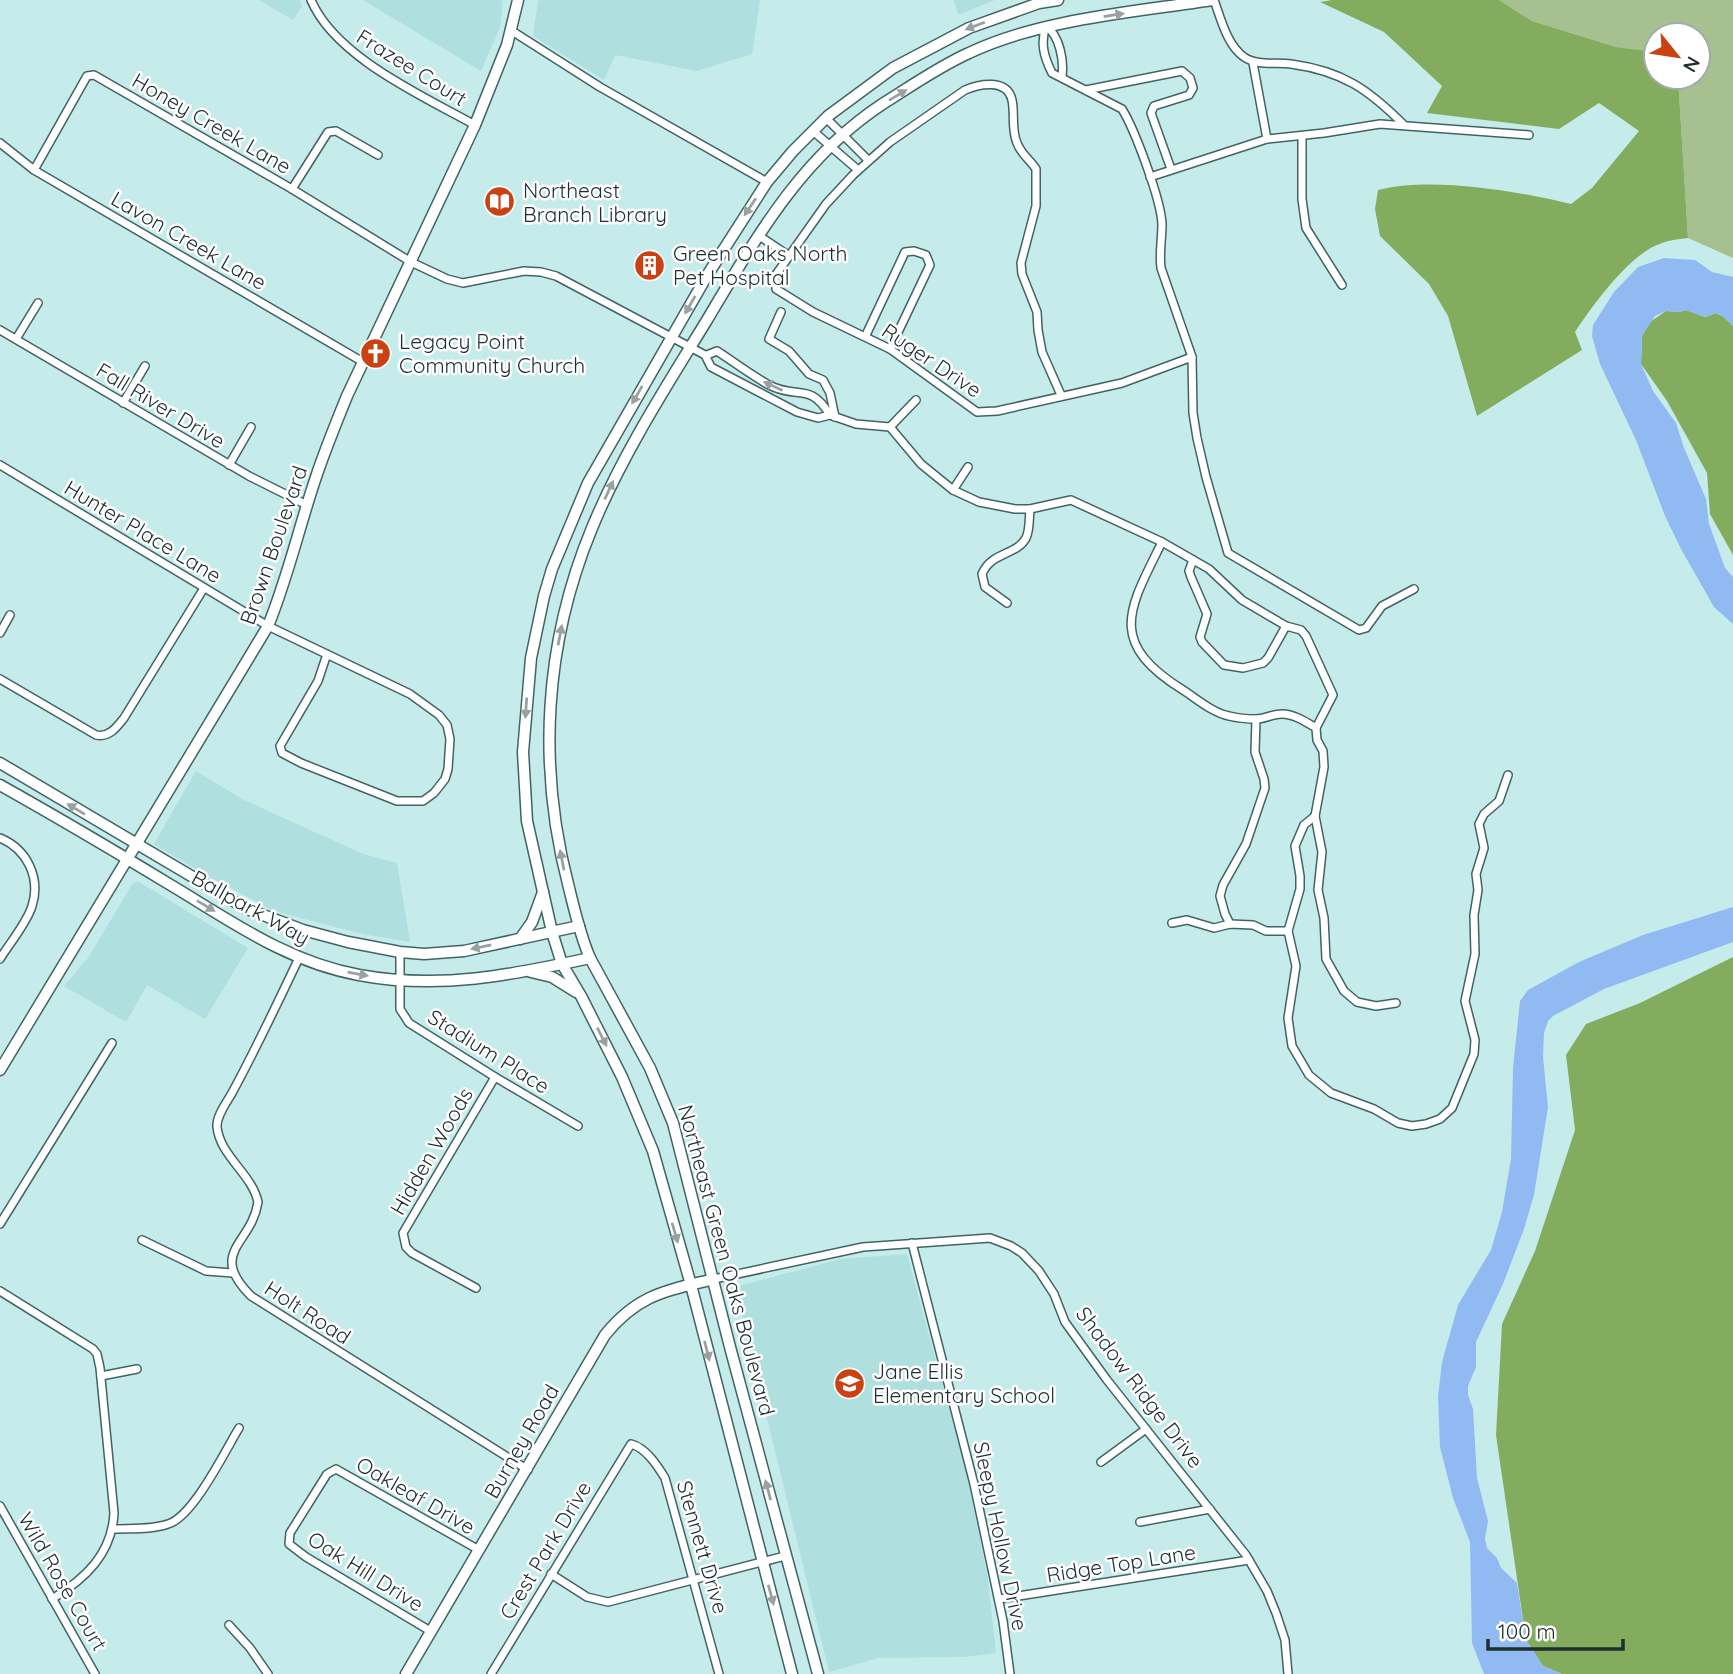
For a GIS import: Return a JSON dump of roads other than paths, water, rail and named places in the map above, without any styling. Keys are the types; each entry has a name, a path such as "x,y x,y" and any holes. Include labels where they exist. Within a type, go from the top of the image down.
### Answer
{"main road":[{"name":"Brown Boulevard","path":"0,1070 268,626 332,433 475,125 512,31 518,0"},
{"name":"Northeast Green Oaks Boulevard","path":"792,1674 691,1285 648,1138 622,1077 562,964 552,932 527,821 523,752 531,658 552,569 588,483 671,336 735,229 767,182 826,118 893,68 969,28 1039,2 1058,0"},
{"name":"Northeast Green Oaks Boulevard","path":"818,1674 670,1113 654,1077 590,958 564,872 552,813 549,733 554,664 574,576 593,524 616,477 691,347 758,235 786,194 830,146 881,105 969,52 1046,26 1213,0"},
{"path":"1039,2 1046,26"},
{"name":"Ballpark Way","path":"0,764 247,909 303,930 348,942 424,954 457,951 579,926"},
{"name":"Ballpark Way","path":"0,785 127,858 276,949 360,976 400,980 485,979 590,958"},
{"path":"520,939 532,922 544,890"},
{"path":"528,972 552,977 581,996"},
{"name":"Burney Road","path":"406,1674 528,1470 601,1341 615,1322 650,1296 671,1288 714,1279"}],"street":[{"name":"Frazee Court","path":"311,0 327,28 341,43 366,62 475,125"},
{"path":"1213,0 1236,50 1253,63 1270,62 1311,67 1342,76 1375,97 1404,125"},
{"path":"1062,76 1064,66 1057,43 1053,31 1046,26 1042,39 1046,62 1052,73 1122,109 1150,177 1162,222 1159,253 1161,268 1192,357 1193,413 1197,438 1228,553 1359,630 1366,628 1382,606 1414,589"},
{"path":"512,31 600,87 767,182"},
{"path":"1253,63 1267,139"},
{"path":"1085,90 1182,71 1186,73 1193,88 1188,95 1154,106 1151,113 1171,169"},
{"name":"Honey Creek Lane","path":"34,170 87,76 91,74 292,189 411,262 447,279 463,283 524,271 556,275 707,355"},
{"path":"758,235 789,256 827,204 868,160 965,90 989,84 1003,87 1012,98 1016,140 1023,155 1036,169 1036,206 1021,263 1022,274 1037,312 1042,352 1061,395"},
{"path":"826,118 868,160"},
{"path":"1150,177 1267,139 1380,124 1529,135"},
{"path":"292,189 328,132 336,131 378,155"},
{"path":"813,131 858,170"},
{"path":"1302,136 1302,199 1306,228 1342,285"},
{"name":"Lavon Creek Lane","path":"0,143 34,170 363,362"},
{"path":"866,335 905,252 914,251 926,255 930,265 890,349"},
{"name":"Ruger Drive","path":"789,256 774,281 776,289 813,312 866,335 890,349 977,412 997,411 1122,383 1192,357"},
{"path":"16,339 38,303"},
{"path":"781,312 769,339 789,351 809,374 823,380 830,393 832,416"},
{"name":"Fall River Drive","path":"0,330 229,465 307,505"},
{"path":"832,416 820,399 807,393 783,391 768,384 718,351 707,355 711,367 797,412 818,418 832,416 856,424 890,427 934,477 979,502 1030,509 1071,499 1118,521 1209,569 1234,594 1307,636 1332,688 1332,702 1316,728 1317,740 1323,751 1324,767 1315,816 1322,852 1318,890 1324,918 1326,958 1344,992 1357,1002 1376,1006 1396,1003"},
{"path":"123,402 145,366"},
{"path":"890,427 916,400"},
{"path":"229,465 251,427"},
{"name":"Hunter Place Lane","path":"0,465 268,626 327,654 410,694 439,715 447,725 450,739 448,769 440,787 423,801 397,801 301,763 282,752 280,746 318,681 327,654"},
{"path":"953,489 968,467"},
{"path":"1007,603 985,587 982,574 991,560 1018,547 1026,538 1030,509"},
{"path":"1162,542 1134,600 1130,623 1138,650 1170,682 1227,716 1256,719 1283,714 1301,719 1316,728"},
{"path":"1193,561 1189,571 1207,614 1200,637 1220,662 1233,668 1263,663 1286,626"},
{"path":"0,679 96,736 105,736 117,728 124,718 204,588"},
{"path":"0,633 10,615"},
{"path":"1230,923 1220,895 1246,844 1265,788 1255,752 1256,719"},
{"path":"1315,816 1304,825 1295,846 1300,889 1288,931 1296,966 1288,1018 1292,1046 1309,1075 1331,1093 1374,1109 1398,1123 1412,1126 1440,1119 1456,1101 1474,1054 1475,1040 1465,1001 1475,954 1474,915 1478,890 1476,874 1484,848 1479,824 1484,814 1499,801 1508,775"},
{"path":"0,838 10,842 24,855 32,870 34,887 32,908 0,959"},
{"path":"1172,923 1187,920 1214,928 1230,923 1253,925 1266,931 1288,931"},
{"name":"Stadium Place","path":"400,952 400,1009 409,1023 578,1126"},
{"path":"142,1240 206,1271 233,1273 231,1258 258,1202 248,1181 229,1155 220,1137 217,1121 254,1054 299,958"},
{"path":"0,1224 112,1043"},
{"name":"Hidden Woods","path":"475,1289 412,1253 406,1247 403,1233 495,1077"},
{"name":"Shadow Ridge Drive","path":"714,1279 863,1247 990,1238 1022,1253 1039,1270 1054,1294 1065,1322 1248,1560 1267,1591 1276,1613 1285,1640 1288,1674"},
{"name":"Sleepy Hollow Drive","path":"912,1243 974,1484 999,1599 1010,1674"},
{"name":"Holt Road","path":"233,1273 238,1283 261,1303 528,1470"},
{"path":"0,1291 93,1349 97,1354 101,1376 114,1513 113,1529 98,1561 78,1582 52,1599"},
{"path":"101,1376 137,1369"},
{"path":"113,1529 170,1524 177,1519 197,1498 239,1428"},
{"path":"1101,1462 1146,1429"},
{"name":"Crest Park Drive","path":"491,1674 631,1444"},
{"name":"Stennett Drive","path":"631,1444 637,1446 654,1462 665,1478 719,1674"},
{"name":"Oakleaf Drive","path":"336,1469 479,1550"},
{"name":"Oak Hill Drive","path":"336,1469 327,1474 290,1533 289,1544 306,1558 432,1632"},
{"name":"Wild Rose Court","path":"0,1506 96,1674"},
{"path":"1140,1522 1210,1509"},
{"path":"551,1574 587,1597 608,1602 785,1556"},
{"name":"Ridge Top Lane","path":"999,1599 1248,1560"},
{"path":"229,1625 250,1648 268,1674"}],"water":[{"path":"1664,258 1695,260 1712,272 1733,277 1733,326 1716,313 1705,317 1686,310 1666,311 1655,316 1642,336 1641,364 1653,391 1676,423 1706,499 1709,524 1725,568 1733,577 1733,624 1714,607 1681,549 1665,516 1636,440 1600,364 1592,336 1593,325 1614,292 1638,267"},
{"path":"1733,907 1733,942 1604,989 1553,1016 1544,1033 1543,1057 1548,1107 1534,1195 1503,1284 1476,1342 1476,1367 1468,1386 1468,1395 1473,1409 1477,1478 1488,1521 1485,1539 1487,1548 1497,1558 1501,1568 1517,1583 1526,1640 1543,1666 1562,1674 1484,1674 1472,1643 1470,1542 1453,1498 1440,1447 1438,1397 1442,1362 1458,1305 1491,1250 1502,1212 1511,1159 1513,1068 1520,1001 1528,990 1579,962 1643,935"}],"place":[{"name":"Northeast Branch Library","path":"500,202"},
{"name":"Green Oaks North Pet Hospital","path":"650,265"},
{"name":"Legacy Point Community Church","path":"376,353"},
{"name":"Jane Ellis Elementary School","path":"850,1383"}]}
